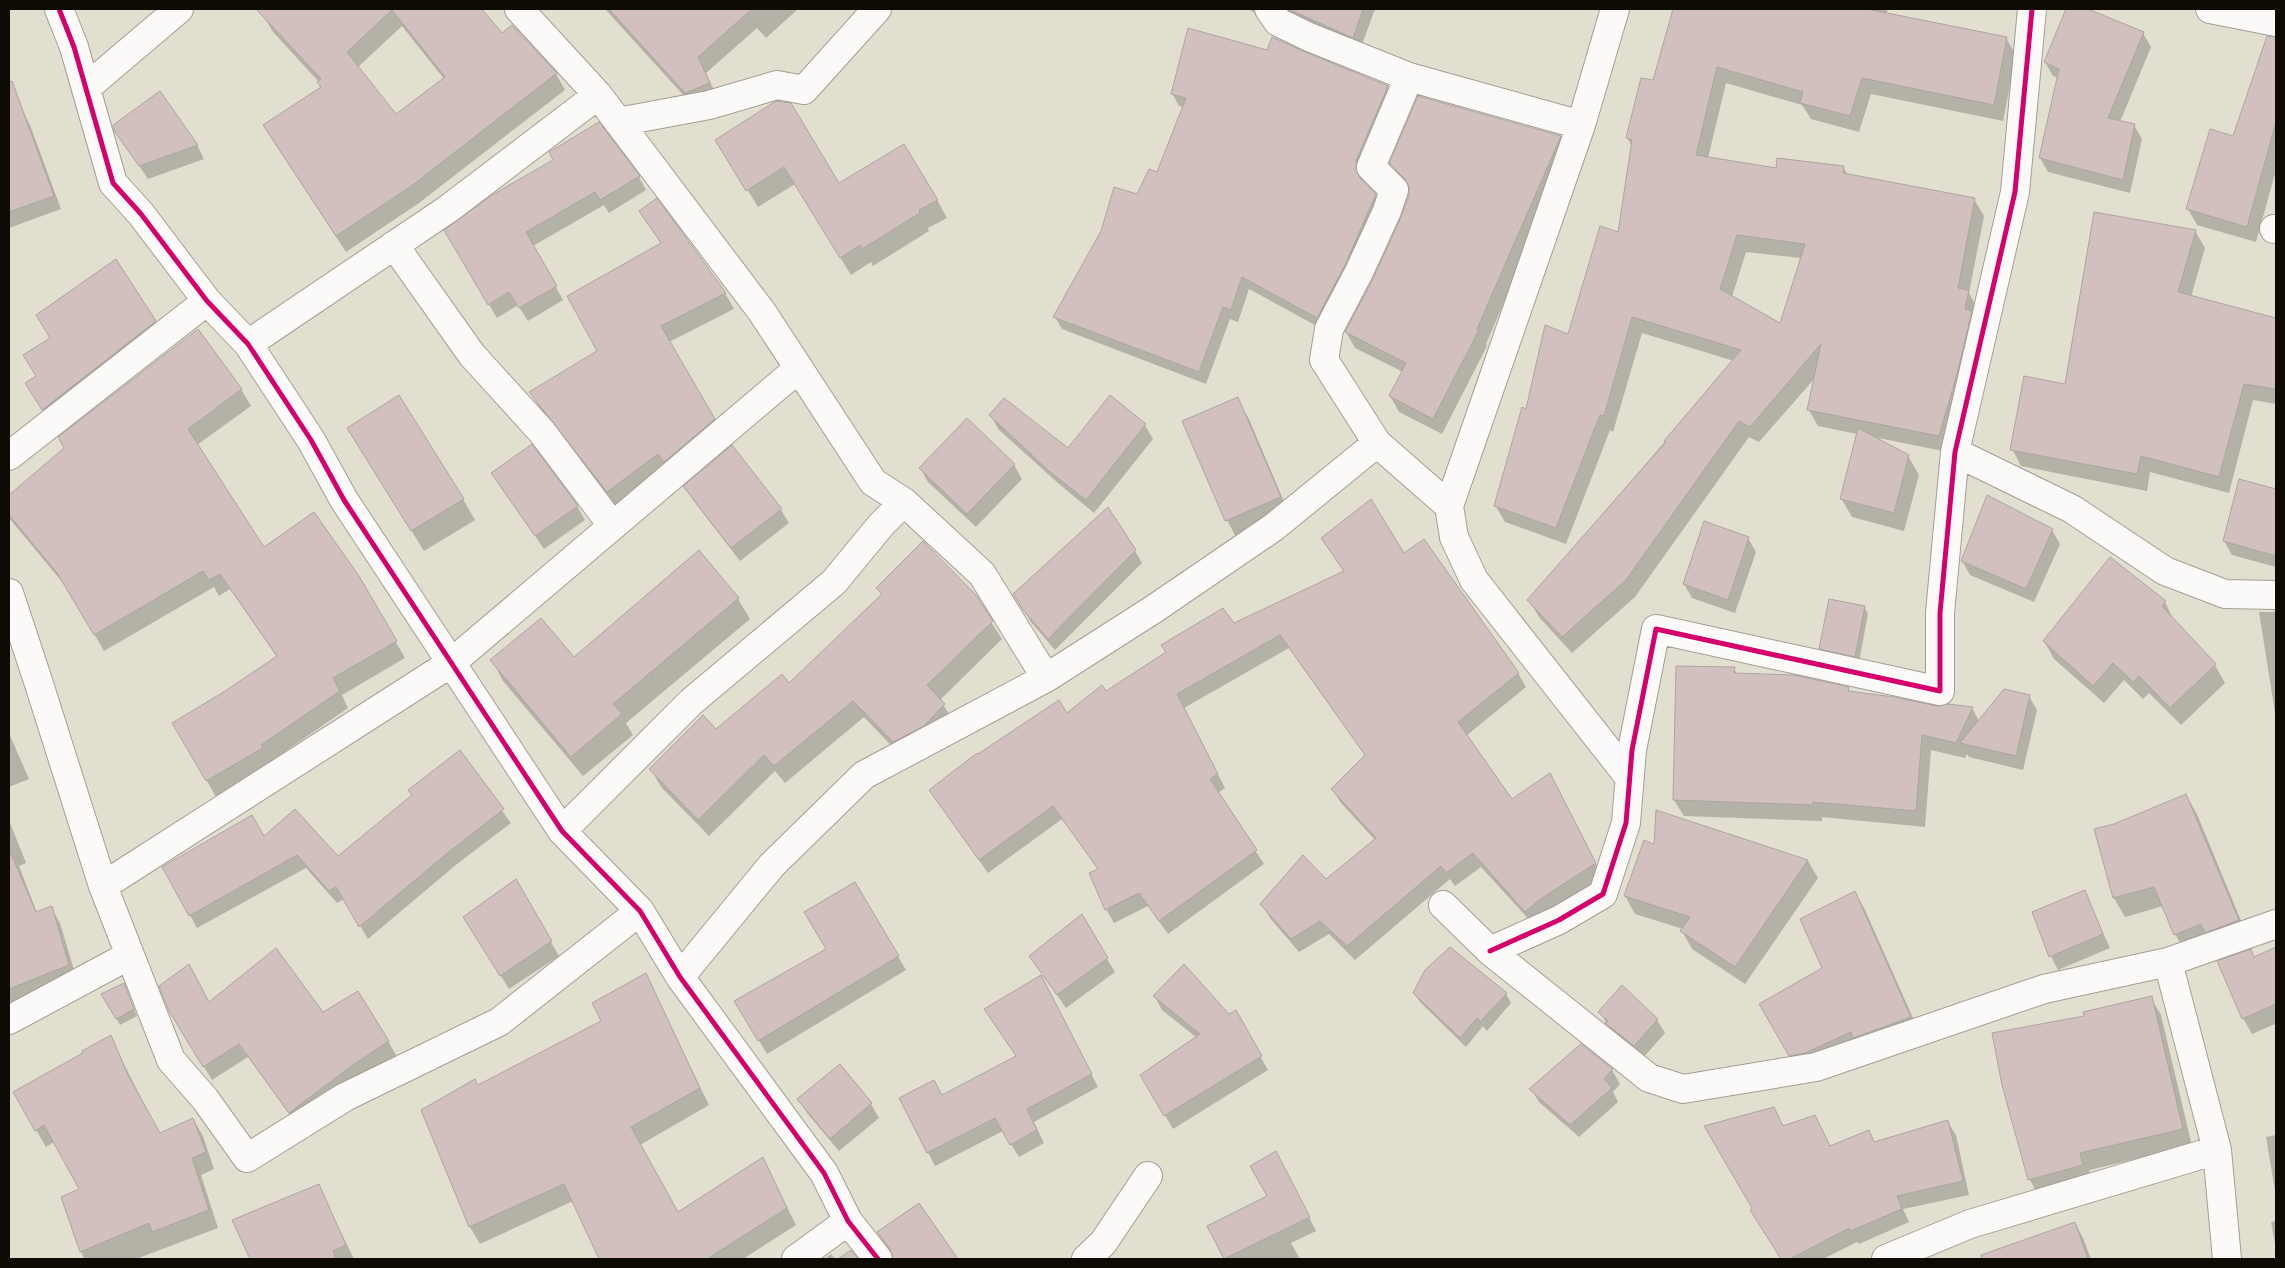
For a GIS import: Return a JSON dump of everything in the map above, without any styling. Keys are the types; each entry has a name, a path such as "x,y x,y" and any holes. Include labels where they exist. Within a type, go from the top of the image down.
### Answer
{"street":[{"path":"59,9 74,47 113,183 140,214 207,301 248,344 311,440 344,500 562,831 640,911 680,977 824,1173 848,1221 878,1259"},
{"path":"86,88 179,9"},
{"path":"519,9 598,95 762,312 873,482 904,502 982,574 1046,678"},
{"path":"618,122 709,105 777,85 804,90 878,9"},
{"path":"1269,9 1278,22 1309,37 1409,77 1581,125"},
{"path":"1616,9 1581,125 1449,506 1454,537 1474,580 1629,777"},
{"path":"1490,951 1559,920 1603,894 1626,823 1632,750 1656,629 1940,692 1940,613 1954,452 2015,192 2032,9"},
{"path":"2210,9 2276,22"},
{"path":"1409,77 1371,167 1394,190 1363,263 1329,329 1324,360 1377,443 1449,506"},
{"path":"248,344 448,209 598,95"},
{"path":"394,245 472,355 542,432 612,525"},
{"path":"9,456 207,301"},
{"path":"103,886 451,662 799,368"},
{"path":"680,977 772,865 864,775 1046,678 1154,609 1274,527 1377,443"},
{"path":"1954,452 2072,509 2165,571 2225,594 2276,595"},
{"path":"562,831 691,702 834,582 881,525 904,502"},
{"path":"9,593 40,684 103,886 171,1060 205,1099 247,1158 345,1097 499,1022 640,911"},
{"path":"1443,905 1490,951 1649,1078 1683,1089 1816,1067 2044,989 2168,962 2276,924"},
{"path":"9,1020 130,955"},
{"path":"2168,962 2217,1150 2227,1259"},
{"path":"1886,1259 1970,1224 2217,1150"},
{"path":"1086,1259 1103,1242 1148,1176"},
{"path":"796,1259 848,1221"}],"building":[{"path":"256,9 482,9 502,33 512,25 557,73 410,187 336,236 263,125 321,87 317,82 321,79","holes":["392,10 445,77 396,114 347,52"]},
{"path":"609,9 752,9 698,57 710,83 685,93"},
{"path":"1288,9 1363,9 1353,38"},
{"path":"1673,9 1867,9 2007,37 1994,105 1862,78 1850,116 1800,103 1803,92 1717,67 1696,155 1776,168 1777,158 1844,166 1843,173 1975,198 1958,288 1969,290 1965,309 1972,311 1957,374 1939,436 1807,410 1821,344 1750,427 1739,421 1626,580 1562,637 1527,600 1666,442 1664,441 1741,350 1632,317 1604,416 1600,415 1556,528 1494,506 1522,407 1526,409 1545,325 1568,334 1600,226 1618,232 1632,140 1626,138 1641,78 1653,80","holes":["1737,235 1805,244 1780,323 1720,289"]},
{"path":"2066,9 2088,9 2144,32 2108,118 2135,124 2123,180 2039,158 2059,69 2044,62"},
{"path":"1188,28 1267,50 1272,37 1388,86 1356,161 1356,169 1360,178 1376,194 1345,265 1317,318 1242,277 1231,310 1223,307 1199,372 1053,317 1101,231 1114,187 1137,194 1149,169 1157,172 1186,98 1171,94"},
{"path":"2267,36 2276,37 2276,122 2247,227 2186,209 2210,129 2233,136"},
{"path":"12,81 54,196 9,212 9,82"},
{"path":"160,91 198,145 139,166 115,132 113,125"},
{"path":"1418,96 1561,136 1477,329 1479,330 1433,419 1389,396 1406,363 1345,332 1373,279 1409,195 1409,187 1405,179 1389,163"},
{"path":"776,101 791,103 839,183 904,144 938,200 919,210 920,213 862,249 860,245 840,258 784,167 746,191 715,140"},
{"path":"599,122 640,176 600,200 595,192 526,232 557,286 519,308 509,292 488,305 444,230 492,195 553,160 549,152"},
{"path":"657,198 726,293 661,326 715,419 664,462 658,454 607,492 529,392 597,351 567,296 661,243 639,211"},
{"path":"2094,212 2196,230 2178,292 2276,318 2276,389 2244,384 2219,477 2141,456 2137,474 2010,450 2024,376 2065,384"},
{"path":"116,259 156,321 42,410 25,383 36,376 23,355 50,338 36,315"},
{"path":"198,329 242,389 188,429 264,547 314,512 359,576 397,641 333,678 340,691 261,745 263,748 206,781 172,723 222,693 277,656 220,574 209,580 203,571 94,635 57,573 9,515 9,495 64,448 58,437"},
{"path":"399,395 464,499 411,531 347,428"},
{"path":"1110,395 1146,424 1086,500 1049,471 989,415 1004,398 1068,448"},
{"path":"1238,397 1281,497 1225,521 1182,421"},
{"path":"967,418 1015,464 967,514 919,468"},
{"path":"1858,428 1909,455 1894,513 1840,499"},
{"path":"532,444 578,506 535,536 491,473"},
{"path":"732,445 782,509 731,548 683,486"},
{"path":"2239,479 2276,489 2276,556 2223,541"},
{"path":"1987,495 2053,529 2026,589 1961,561"},
{"path":"1371,499 1404,553 1424,539 1519,673 1458,722 1512,799 1550,773 1596,863 1539,900 1525,912 1473,853 1446,873 1441,866 1347,946 1320,921 1291,939 1260,904 1303,855 1326,879 1376,838 1331,789 1365,755 1280,635 1177,694 1218,774 1210,779 1257,850 1159,921 1139,893 1105,910 1089,873 1098,869 1053,806 979,860 929,790 977,753 1059,700 1067,713 1102,685 1106,691 1166,652 1161,645 1223,608 1234,623 1344,571 1321,538"},
{"path":"1108,507 1136,550 1048,639 1023,610 1013,594"},
{"path":"1704,521 1749,537 1728,600 1683,584"},
{"path":"923,541 976,595 993,621 927,685 945,704 924,726 893,742 853,701 774,766 764,755 698,820 649,769 703,715 716,729 782,674 789,683 882,594 876,588"},
{"path":"699,550 739,598 613,704 622,714 571,757 490,660 541,618 574,657"},
{"path":"2110,557 2166,601 2162,606 2216,664 2170,708 2139,676 2133,682 2113,663 2093,686 2043,641"},
{"path":"1829,599 1865,606 1855,657 1819,649"},
{"path":"1676,666 1735,667 1734,673 1794,675 1849,687 1848,691 1894,697 1937,706 1948,704 1973,707 1956,743 1922,735 1916,811 1813,802 1813,805 1673,800"},
{"path":"2004,689 2030,695 2016,756 1960,743"},
{"path":"460,750 504,809 450,851 359,927 336,887 329,891 297,855 189,916 162,867 252,815 264,836 295,809 338,856 412,795 408,790"},
{"path":"2186,794 2239,920 2205,933 2201,924 2174,935 2154,887 2113,898 2094,829 2114,824"},
{"path":"1656,810 1808,860 1735,967 1680,931 1690,917 1624,896 1644,840 1654,844"},
{"path":"9,849 36,912 52,906 69,965 9,989"},
{"path":"516,879 552,941 500,976 463,917"},
{"path":"855,882 899,956 758,1041 734,1001 826,949 804,912"},
{"path":"2085,890 2103,934 2049,957 2032,912"},
{"path":"1855,891 1911,1017 1853,1038 1851,1032 1805,1053 1789,1056 1759,1004 1822,968 1800,919"},
{"path":"1082,914 1108,958 1057,995 1029,956"},
{"path":"1450,947 1507,993 1480,1022 1477,1018 1460,1038 1413,993 1425,970"},
{"path":"2276,947 2276,1004 2242,1019 2217,961 2251,949 2254,957"},
{"path":"276,948 323,1012 358,991 389,1041 350,1067 289,1113 239,1044 203,1067 169,1011 159,986 189,964 209,1002"},
{"path":"1184,964 1229,1014 1236,1010 1262,1056 1164,1116 1140,1075 1200,1034 1153,996"},
{"path":"646,973 700,1088 631,1127 678,1212 763,1157 787,1208 707,1259 599,1259 564,1184 469,1227 421,1110 475,1079 478,1085 601,1021 592,1003"},
{"path":"1041,975 1092,1074 1027,1109 1037,1130 1010,1145 995,1118 927,1153 899,1098 934,1080 942,1095 1016,1056 984,1009"},
{"path":"124,983 134,1009 116,1019 101,994"},
{"path":"1622,985 1658,1019 1634,1046 1605,1023 1608,1021 1598,1012"},
{"path":"2152,996 2183,1129 2080,1153 2083,1165 2028,1180 2002,1085 1992,1033 2084,1016 2083,1012"},
{"path":"111,1035 128,1075 160,1133 193,1118 206,1152 192,1158 209,1210 152,1232 149,1223 80,1252 61,1197 79,1189 44,1125 35,1131 13,1092"},
{"path":"1581,1044 1613,1069 1604,1079 1612,1088 1570,1125 1529,1089"},
{"path":"840,1064 872,1103 830,1139 797,1099"},
{"path":"1774,1107 1783,1126 1815,1115 1830,1146 1869,1130 1874,1142 1948,1120 1963,1181 1897,1196 1902,1209 1850,1231 1849,1228 1790,1259 1781,1259 1750,1210 1752,1208 1704,1126"},
{"path":"1276,1151 1310,1217 1224,1259 1207,1226 1267,1196 1250,1166"},
{"path":"319,1184 346,1245 333,1251 336,1259 250,1259 232,1220"},
{"path":"919,1203 958,1259 893,1259 890,1249 877,1232"},
{"path":"2075,1222 2088,1259 1982,1259 1981,1255"},
{"path":"851,1250 858,1259 838,1259"}],"cycle path":[{"path":"59,9 74,47 113,183 141,214 207,301 248,344 311,440 344,500 562,831 640,911 680,977 824,1173 848,1221 878,1259"},
{"path":"1490,951 1559,920 1603,894 1626,823 1632,750 1656,629 1940,691 1940,613 1955,452 2015,192 2032,9"}]}
